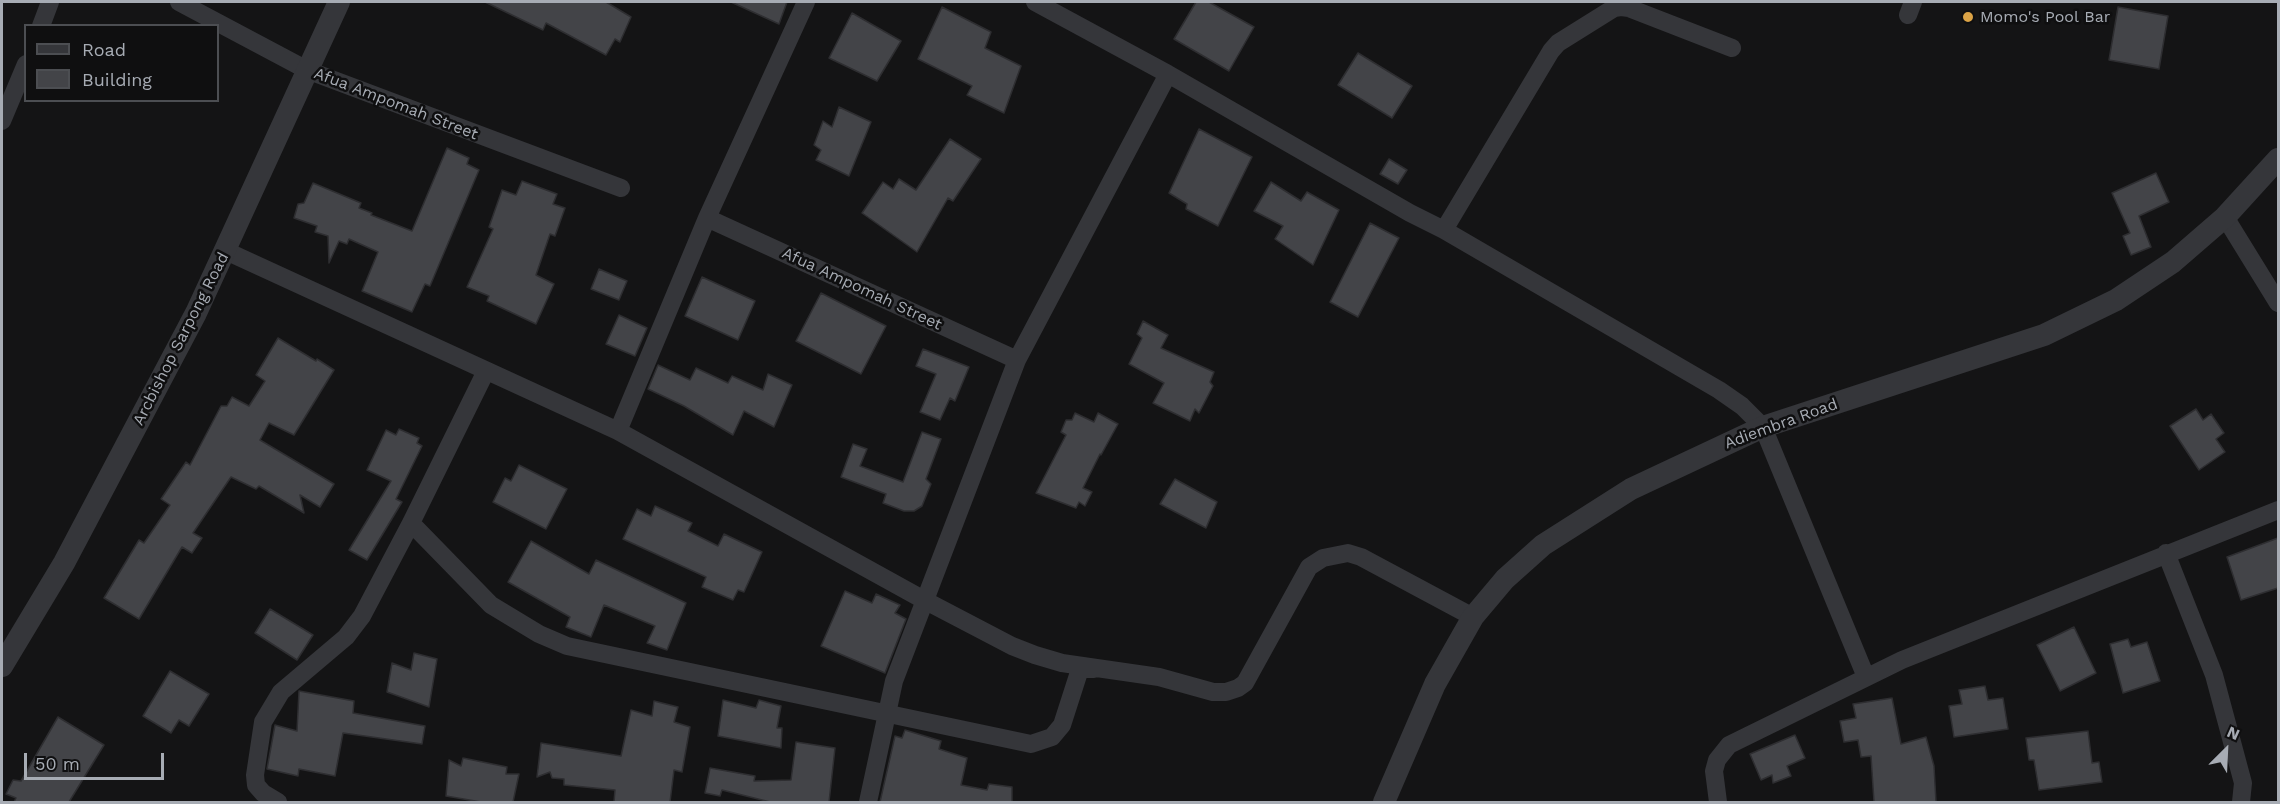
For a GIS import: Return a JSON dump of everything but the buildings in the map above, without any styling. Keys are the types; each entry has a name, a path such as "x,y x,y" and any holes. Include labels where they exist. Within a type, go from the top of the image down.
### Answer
{"street":[{"path":"42,24 50,2"},
{"name":"Afua Ampomah Street","path":"179,2 307,70 621,188"},
{"name":"Arcbishop Sarpong Road","path":"2,666 64,563 196,313 339,2"},
{"path":"618,431 706,218 806,2"},
{"path":"1035,2 1168,74 1410,213 1444,230 1719,390 1742,406 1762,427 1866,677"},
{"path":"1444,230 1558,43 1614,8 1621,7 1629,8 1732,48"},
{"path":"2,121 24,69"},
{"path":"868,802 894,681 1017,360 1168,74"},
{"name":"Adiembra Road","path":"1384,802 1434,684 1473,617 1505,579 1543,545 1631,489 1762,427 2044,335 2116,300 2173,262 2225,217 2278,159"},
{"path":"2225,217 2278,303"},
{"name":"Afua Ampomah Street","path":"706,218 1017,360"},
{"path":"226,251 618,431 1012,646 1062,663 1159,677 1214,693 1238,688 1245,683 1309,567 1323,558 1348,553 1361,557 1473,617"},
{"path":"278,802 263,793 256,785 255,775 263,722 281,692 346,637 357,623 411,523 486,371"},
{"path":"1718,802 1714,771 1723,751 1729,745 1902,660 2278,510"},
{"path":"411,523 491,605 539,634 567,646 1018,742 1030,744 1052,737 1062,725 1080,669 1101,669"},
{"path":"2166,553 2214,675 2243,783 2241,802"}],"place":[{"name":"Momo's Pool Bar","path":"1968,17"}]}
